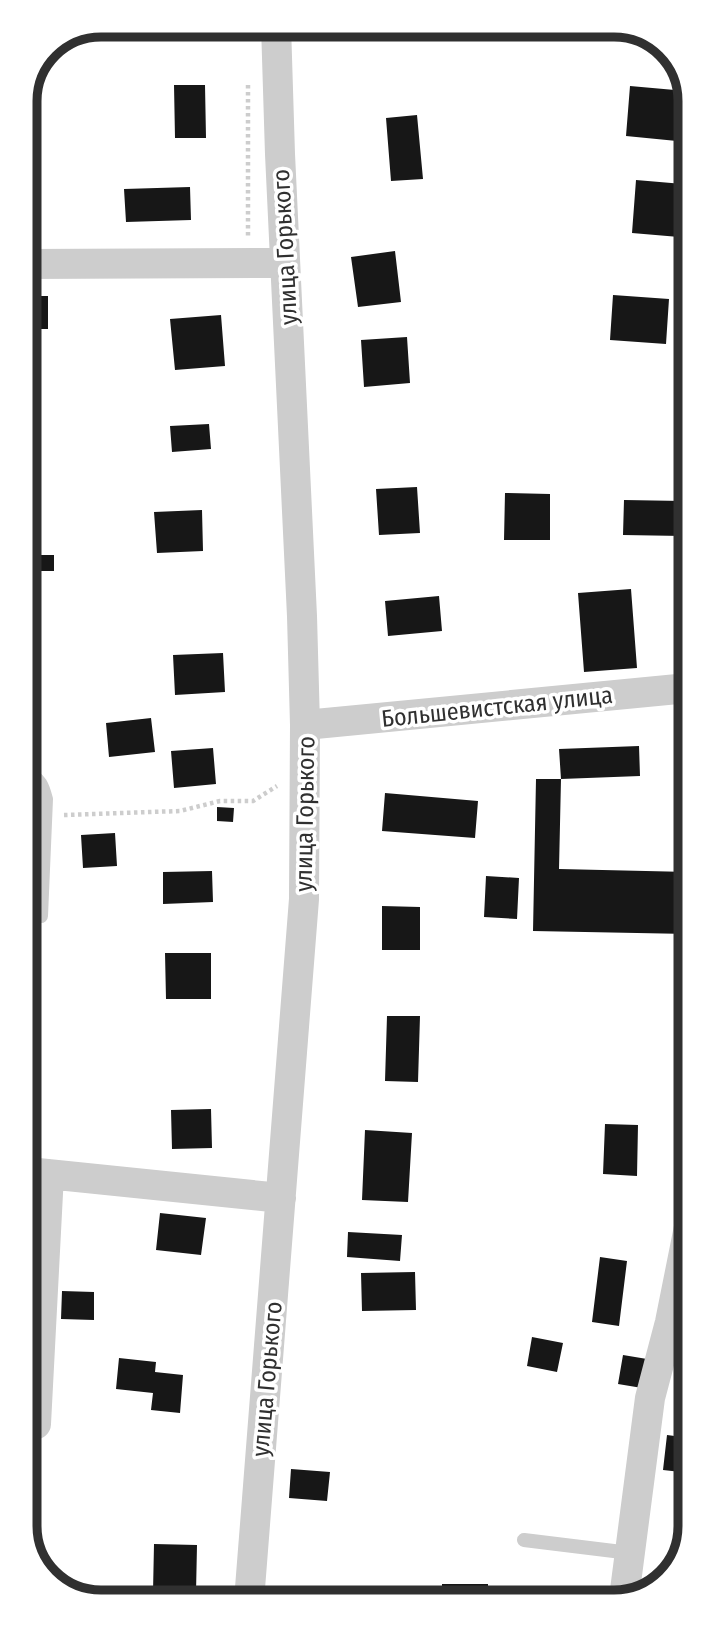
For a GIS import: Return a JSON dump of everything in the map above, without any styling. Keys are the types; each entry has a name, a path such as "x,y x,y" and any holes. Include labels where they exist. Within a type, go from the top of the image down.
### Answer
{"street":[{"name":"улица Горького","path":"250,1590 304,899 306,725 276,37"},
{"path":"37,264 285,263"},
{"name":"Большевистская улица","path":"306,725 678,689"},
{"path":"37,1298 38,1173 281,1198"},
{"path":"625,1589 650,1398 678,1282"}],"lane":[{"path":"37,780 46,799 41,916"},
{"path":"524,1540 630,1553"}],"path":[{"path":"248,78 248,263"},
{"path":"46,819 62,815 180,811 220,802 253,801 290,778 305,774"}],"building":[{"path":"174,85 205,85 206,138 175,138"},
{"path":"630,86 677,90 678,141 626,136"},
{"path":"417,115 423,179 391,181 386,118"},
{"path":"636,180 678,184 678,237 632,233"},
{"path":"190,187 191,220 126,222 124,189"},
{"path":"395,251 401,302 358,307 351,257"},
{"path":"613,295 669,299 666,344 610,340"},
{"path":"37,296 48,296 48,329 37,329"},
{"path":"221,315 225,366 175,370 170,319"},
{"path":"407,337 410,383 364,387 361,340"},
{"path":"209,424 211,449 172,452 170,426"},
{"path":"417,487 420,533 379,535 376,489"},
{"path":"505,493 550,494 550,540 504,540"},
{"path":"624,500 678,501 678,536 623,535"},
{"path":"202,510 203,551 157,553 154,512"},
{"path":"38,555 54,555 54,571 38,571"},
{"path":"631,589 637,668 584,672 578,593"},
{"path":"439,596 442,631 388,636 385,601"},
{"path":"223,653 225,692 175,695 173,655"},
{"path":"151,718 155,752 109,757 106,723"},
{"path":"639,746 640,776 561,779 559,749"},
{"path":"213,748 216,784 174,788 171,751"},
{"path":"536,779 561,779 559,869 678,872 678,934 533,931"},
{"path":"385,793 478,801 475,838 382,831"},
{"path":"217,807 234,808 233,822 217,821"},
{"path":"115,833 117,866 83,868 81,835"},
{"path":"212,871 213,902 163,904 163,872"},
{"path":"486,876 519,878 517,919 484,917"},
{"path":"382,906 420,907 420,950 382,950"},
{"path":"165,953 211,953 211,999 166,999"},
{"path":"387,1016 420,1016 418,1082 385,1081"},
{"path":"37,1098 40,1098 37,1120"},
{"path":"211,1109 212,1148 172,1149 171,1110"},
{"path":"605,1124 638,1125 637,1176 603,1174"},
{"path":"365,1130 412,1133 408,1202 362,1200"},
{"path":"160,1213 206,1218 201,1255 156,1250"},
{"path":"348,1232 402,1235 400,1261 347,1257"},
{"path":"600,1257 627,1261 619,1326 592,1322"},
{"path":"415,1272 416,1310 362,1311 361,1273"},
{"path":"62,1291 94,1292 94,1320 61,1319"},
{"path":"532,1337 563,1343 557,1372 527,1366"},
{"path":"623,1355 647,1359 642,1388 618,1384"},
{"path":"119,1358 156,1362 155,1372 183,1375 180,1413 151,1410 153,1393 116,1389"},
{"path":"667,1435 678,1436 678,1472 663,1470"},
{"path":"291,1469 330,1472 327,1501 289,1498"},
{"path":"154,1544 197,1545 196,1590 153,1590"},
{"path":"442,1584 488,1584 488,1590 442,1590"}]}
